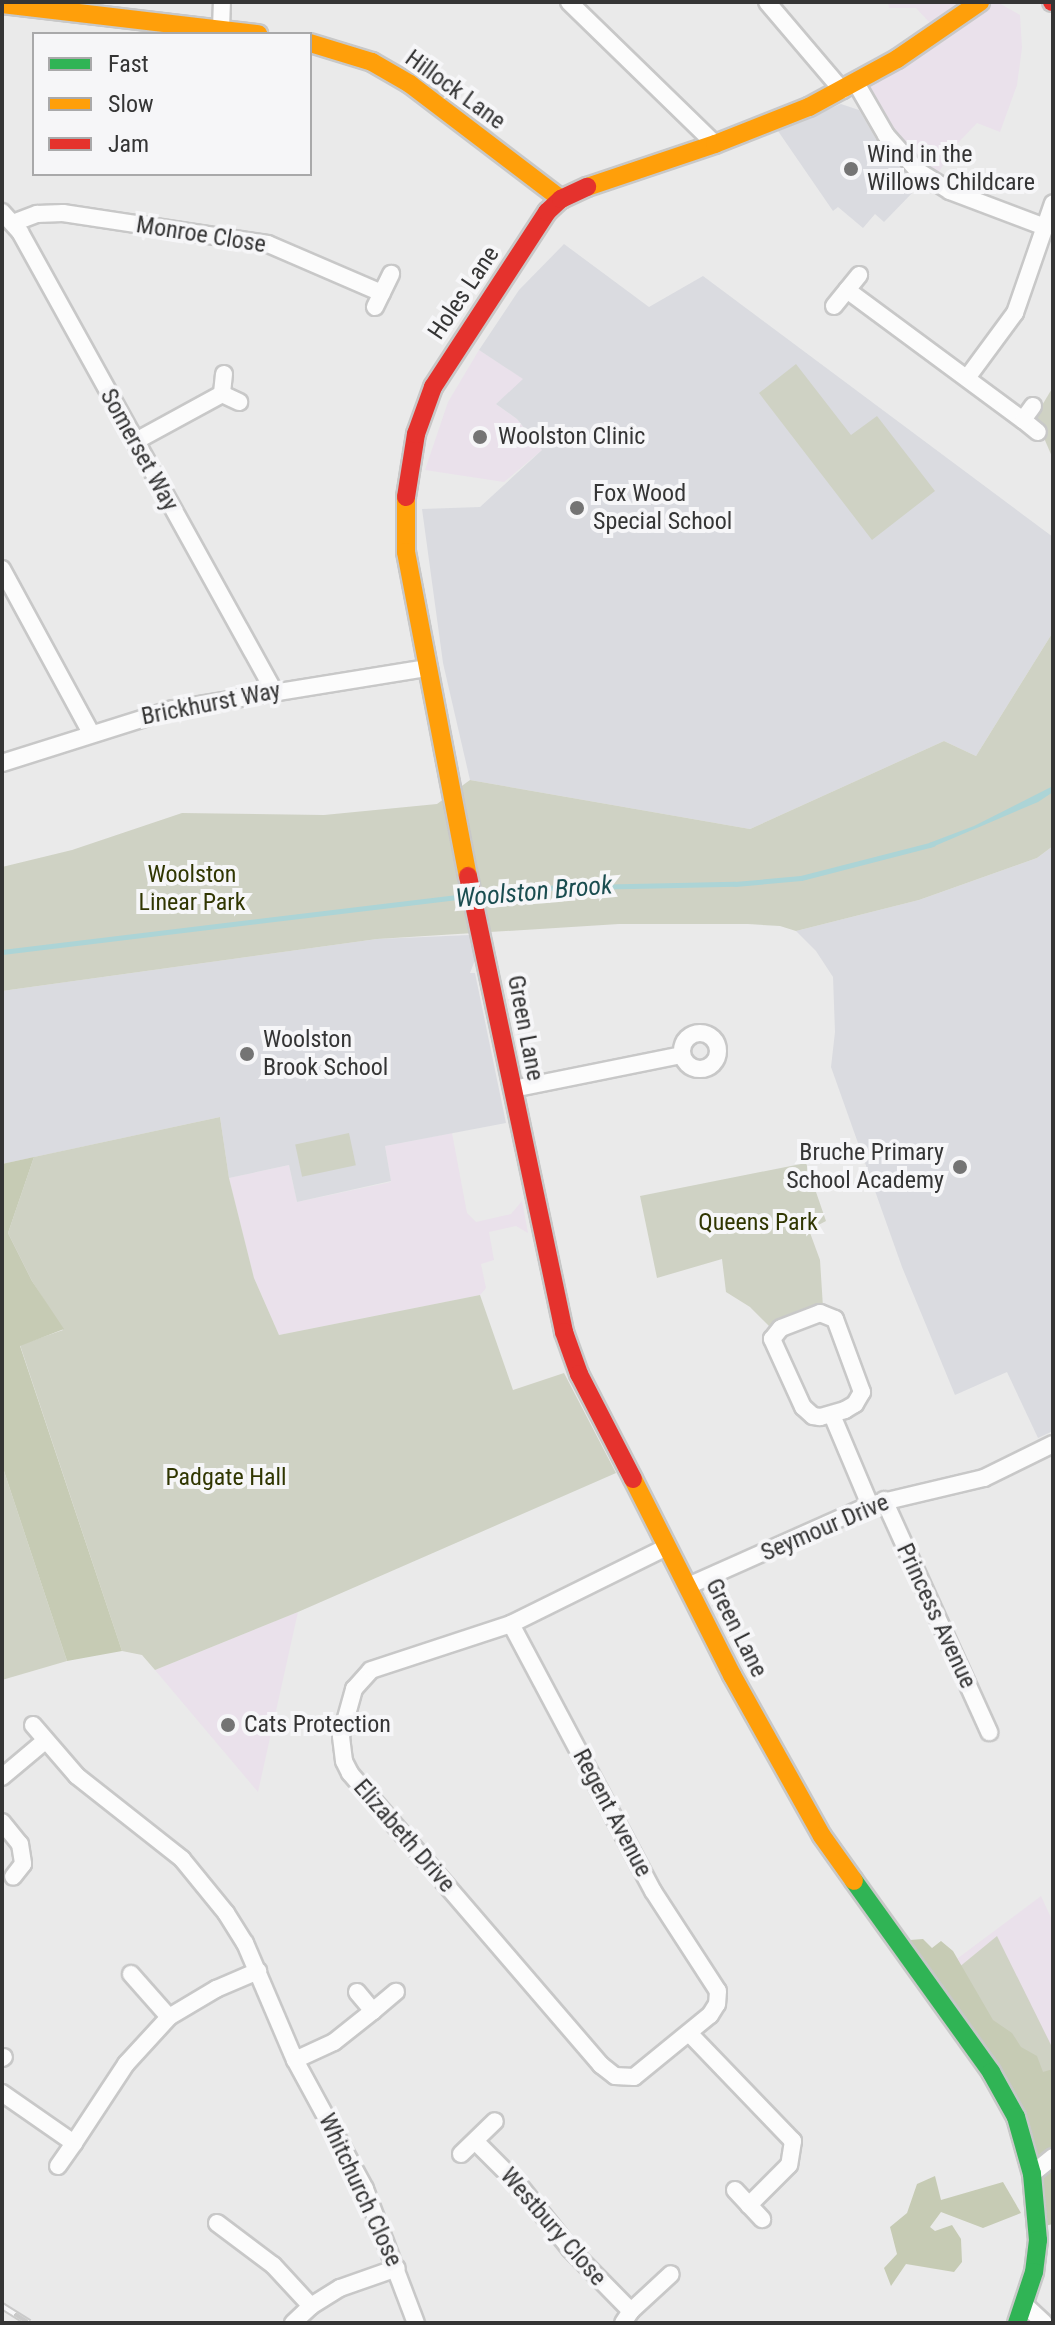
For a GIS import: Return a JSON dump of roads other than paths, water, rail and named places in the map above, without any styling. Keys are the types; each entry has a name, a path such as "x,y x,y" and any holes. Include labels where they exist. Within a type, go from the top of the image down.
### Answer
{"street":[{"path":"221,29 222,2"},
{"path":"569,2 715,144"},
{"path":"767,2 849,86 918,171 950,191 1045,227"},
{"path":"561,199 715,144 849,86 912,50 980,2"},
{"path":"2,4 243,32"},
{"name":"Hillock Lane","path":"312,44 372,62 410,84 561,199"},
{"name":"Holes Lane","path":"469,881 406,552 406,496 416,434 433,387 547,212 561,199"},
{"path":"967,378 1015,313 1053,203"},
{"name":"Monroe Close","path":"8,217 63,213 268,244 378,300 391,274"},
{"name":"Somerset Way","path":"8,217 274,691"},
{"path":"834,306 859,275"},
{"path":"847,290 1038,432"},
{"path":"222,394 224,374"},
{"path":"134,442 222,394"},
{"path":"222,394 239,402"},
{"path":"1023,420 1033,406"},
{"path":"2,569 91,733"},
{"name":"Brickhurst Way","path":"2,763 173,709 426,668"},
{"name":"Green Lane","path":"469,881 564,1332 579,1374 667,1547 822,1836 1005,2095 1026,2144 1045,2236 1017,2323"},
{"path":"513,1089 682,1055"},
{"path":"820,1313 835,1319 862,1386 855,1404 832,1415 820,1417 807,1413 772,1345 777,1330 820,1313"},
{"name":"Princess Avenue","path":"832,1415 989,1732"},
{"name":"Seymour Drive","path":"688,1586 877,1502 984,1478 1053,1444"},
{"name":"Elizabeth Drive","path":"667,1547 511,1624 371,1670 354,1689 341,1736 344,1761 350,1773 601,2065 622,2078 639,2074 689,2033"},
{"name":"Regent Avenue","path":"511,1624 653,1891 715,1985 718,1998 714,2009 689,2033"},
{"name":"Whitchurch Close","path":"33,1725 86,1784 182,1859 226,1913 258,1971 295,2060 365,2189 416,2323"},
{"path":"2,1777 46,1740"},
{"path":"2,1822 20,1844 23,1864 13,1877"},
{"path":"58,2166 133,2055 169,2017 216,1989 258,1971"},
{"path":"131,1974 169,2017"},
{"path":"357,1992 373,2011"},
{"path":"295,2060 334,2042 396,1992"},
{"path":"689,2033 793,2141 789,2165 749,2205"},
{"path":"2,2093 74,2143"},
{"path":"461,2154 495,2121"},
{"name":"Westbury Close","path":"476,2142 519,2185 627,2317 671,2274"},
{"path":"1032,2174 1053,2157"},
{"path":"735,2190 762,2219"},
{"path":"217,2223 273,2265 311,2306"},
{"path":"293,2323 311,2306 340,2288 397,2268"},
{"path":"1025,2305 1044,2323"}],"water":[{"path":"1053,786 1053,792 1038,802 930,848 929,843 974,826"}],"waterway":[{"name":"Woolston Brook","path":"480,894 538,888 735,884 801,878 933,844"},
{"name":"Woolston Brook","path":"2,952 466,896"}],"railway":[{"path":"2,2306 29,2323"}],"place":[{"name":"Wind in the Willows Childcare","path":"851,169"},
{"name":"Woolston Clinic","path":"480,437"},
{"name":"Fox Wood Special School","path":"577,508"},
{"name":"Woolston Brook School","path":"247,1054"},
{"name":"Bruche Primary School Academy","path":"960,1167"},
{"name":"Cats Protection","path":"228,1725"}],"park label":[{"name":"Woolston Linear Park","path":"192,889"},
{"name":"Queens Park","path":"758,1223"},
{"name":"Padgate Hall","path":"226,1478"}]}
